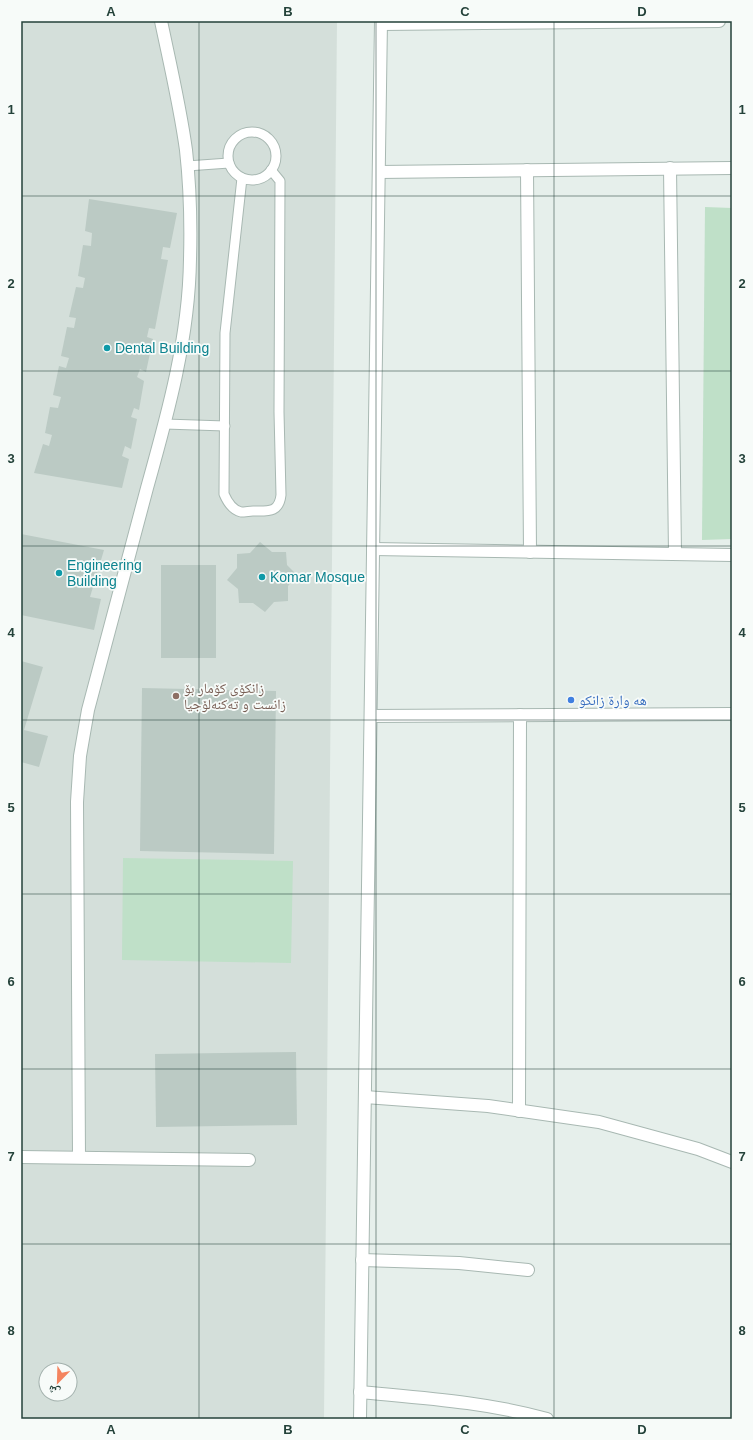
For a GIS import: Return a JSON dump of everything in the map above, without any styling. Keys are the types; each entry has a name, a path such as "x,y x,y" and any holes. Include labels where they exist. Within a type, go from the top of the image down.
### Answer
{"street":[{"path":"79,1157 77,802 80,756 88,710 165,424 178,370 186,315 190,260 190,205 186,150 177,95 161,21"},
{"path":"360,1419 381,22 719,21"},
{"path":"670,168 675,554"},
{"path":"379,172 732,168"},
{"path":"527,170 530,552"},
{"path":"373,549 732,555"},
{"path":"371,716 732,714"},
{"path":"519,1111 520,715"},
{"path":"365,1097 488,1106 599,1122 698,1149 732,1162"},
{"path":"21,1157 249,1160"},
{"path":"362,1260 459,1263 528,1270"},
{"path":"360,1392 443,1400 515,1411 547,1419"}],"lane":[{"path":"251,132 262,134 270,140 275,150 276,160 272,170 263,177 253,180 242,178 234,172 229,163 228,152 232,142 240,135 251,132"},
{"path":"187,166 229,163"},
{"path":"242,178 225,333 225,426 223,485 227,502 240,512 269,511 276,508 280,503 281,495 279,412 280,182 272,170"},
{"path":"165,424 225,426"}],"shaded area":[{"name":"زانکۆی کۆمار بۆ زانست و تەکنەلۆجیا","path":"21,21 337,21 324,1419 21,1419"}],"green space":[{"path":"705,207 732,208 732,539 702,540"},
{"path":"123,858 293,861 291,963 122,960"}],"building":[{"name":"Dental Building","path":"89,199 177,213 170,248 163,247 161,259 168,260 155,329 149,328 147,337 153,339 146,372 140,369 137,377 144,381 139,410 134,408 131,417 137,419 131,449 125,446 122,456 129,459 122,488 34,473 43,444 49,446 52,435 45,433 50,407 58,408 61,397 53,395 59,366 66,368 69,358 61,356 67,327 74,328 76,318 69,317 76,287 83,288 85,278 78,276 83,245 91,246 92,233 85,231"},
{"name":"Engineering Building","path":"21,534 104,550 90,597 101,599 94,630 21,615"},
{"name":"Komar Mosque","path":"260,542 272,552 286,552 287,565 297,575 288,586 288,601 274,602 265,612 253,603 239,603 238,589 227,580 237,568 237,554 250,553"},
{"path":"161,565 216,565 216,658 161,658"},
{"path":"21,661 43,667 24,730 48,736 39,767 21,762"},
{"path":"142,688 276,691 274,854 140,851"},
{"path":"296,1052 297,1125 156,1127 155,1054"}],"place":[{"name":"Dental Building","path":"107,348"},
{"name":"Engineering Building","path":"59,573"},
{"name":"Komar Mosque","path":"262,577"},
{"name":"زانکۆی کۆمار بۆ زانست و تەکنەلۆجیا","path":"176,696"},
{"name":"هه وارة زانكو","path":"571,700"}]}
